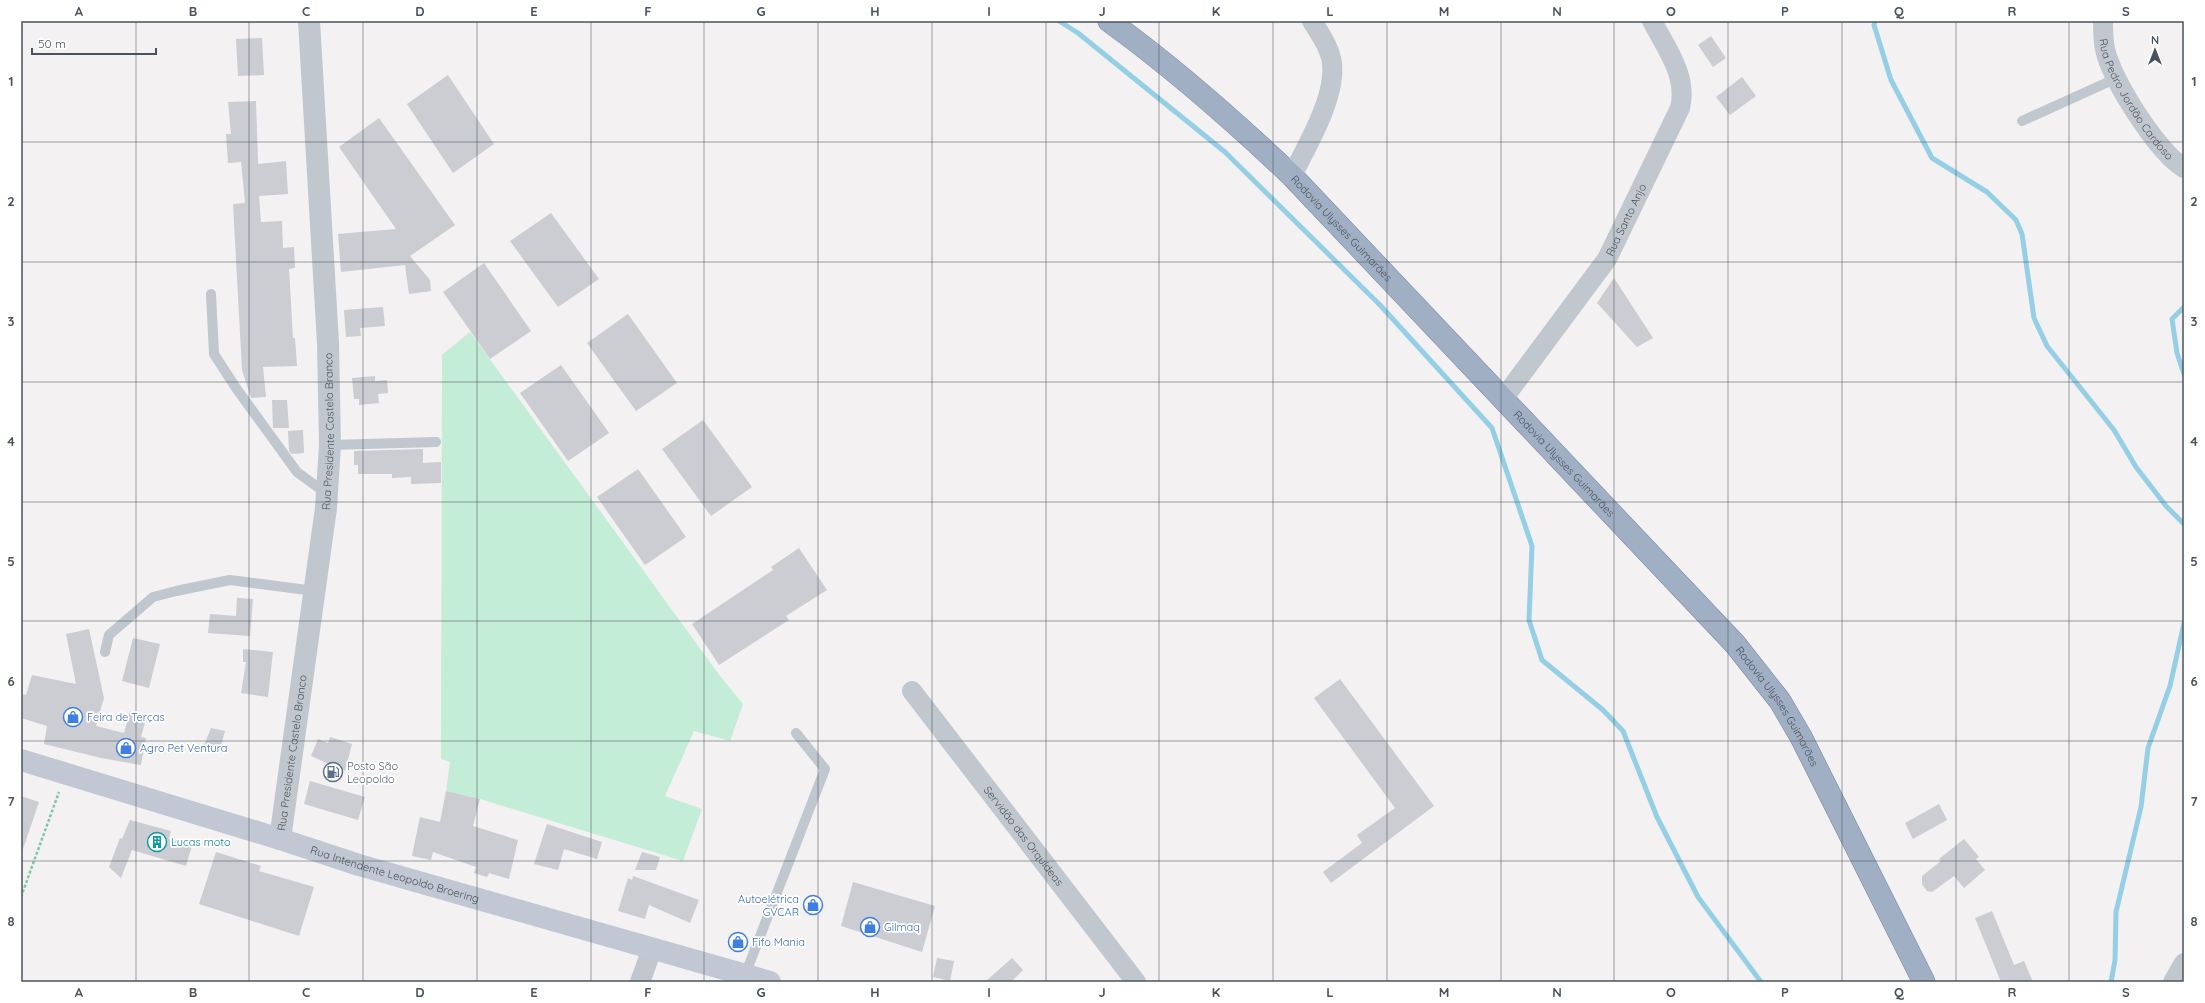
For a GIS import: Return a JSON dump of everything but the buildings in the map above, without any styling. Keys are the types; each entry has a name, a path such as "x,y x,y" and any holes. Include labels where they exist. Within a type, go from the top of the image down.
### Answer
{"highway":[{"name":"Rodovia Ulysses Guimarães","path":"1109,21 1175,71 1240,127 1292,176 1735,644 1780,701 1800,737 1924,982"}],"main road":[{"name":"Rua Intendente Leopoldo Broering","path":"22,765 66,774 280,839 374,870 770,982"}],"street":[{"name":"Rua Presidente Castelo Branco","path":"280,839 327,494 330,445 328,343 309,21"},
{"path":"1292,176 1321,115 1332,75 1332,62 1327,47 1312,21"},
{"name":"Rua Santo Anjo","path":"1503,399 1607,259 1680,108 1683,97 1680,76 1652,21"},
{"path":"2094,21 2105,49"},
{"name":"Rua Pedro Jordão Cardoso","path":"2103,21 2105,49 2117,78 2164,152 2184,168"},
{"name":"Servidão das Orquídeas","path":"912,690 1136,982"},
{"path":"640,982 652,949"},
{"path":"2174,982 2184,963"}],"lane":[{"path":"2022,121 2117,78"},
{"path":"211,294 214,354 236,388 297,472 327,494"},
{"path":"330,445 436,442"},
{"path":"105,652 109,635 153,597 230,580 314,591"},
{"path":"745,975 825,769 796,733"}],"path":[{"path":"21,897 66,774"}],"green space":[{"path":"470,332 720,676 743,704 730,741 694,731 665,796 702,809 683,861 480,799 446,791 450,762 441,759 442,355"}],"waterway":[{"path":"1059,21 1078,33 1225,152 1380,305 1492,428 1532,546 1529,620 1542,660 1603,710 1623,731 1657,817 1698,897 1761,982"},
{"path":"1875,21 1874,25 1891,80 1932,158 1987,192 2016,220 2022,234 2034,318 2047,346 2114,430 2136,467 2166,506 2184,524"},
{"path":"2184,307 2172,319 2177,353 2184,374"},
{"path":"2111,982 2115,960 2116,912 2141,807 2148,748 2170,686 2184,623"}],"place":[{"name":"Feira de Terças","path":"73,717"},
{"name":"Agro Pet Ventura","path":"126,748"},
{"name":"Posto São Leopoldo","path":"333,772"},
{"name":"Lucas moto","path":"157,842"},
{"name":"Autoelétrica GVCAR","path":"813,905"},
{"name":"Gilmaq","path":"870,927"},
{"name":"Fifo Mania","path":"738,942"}]}
